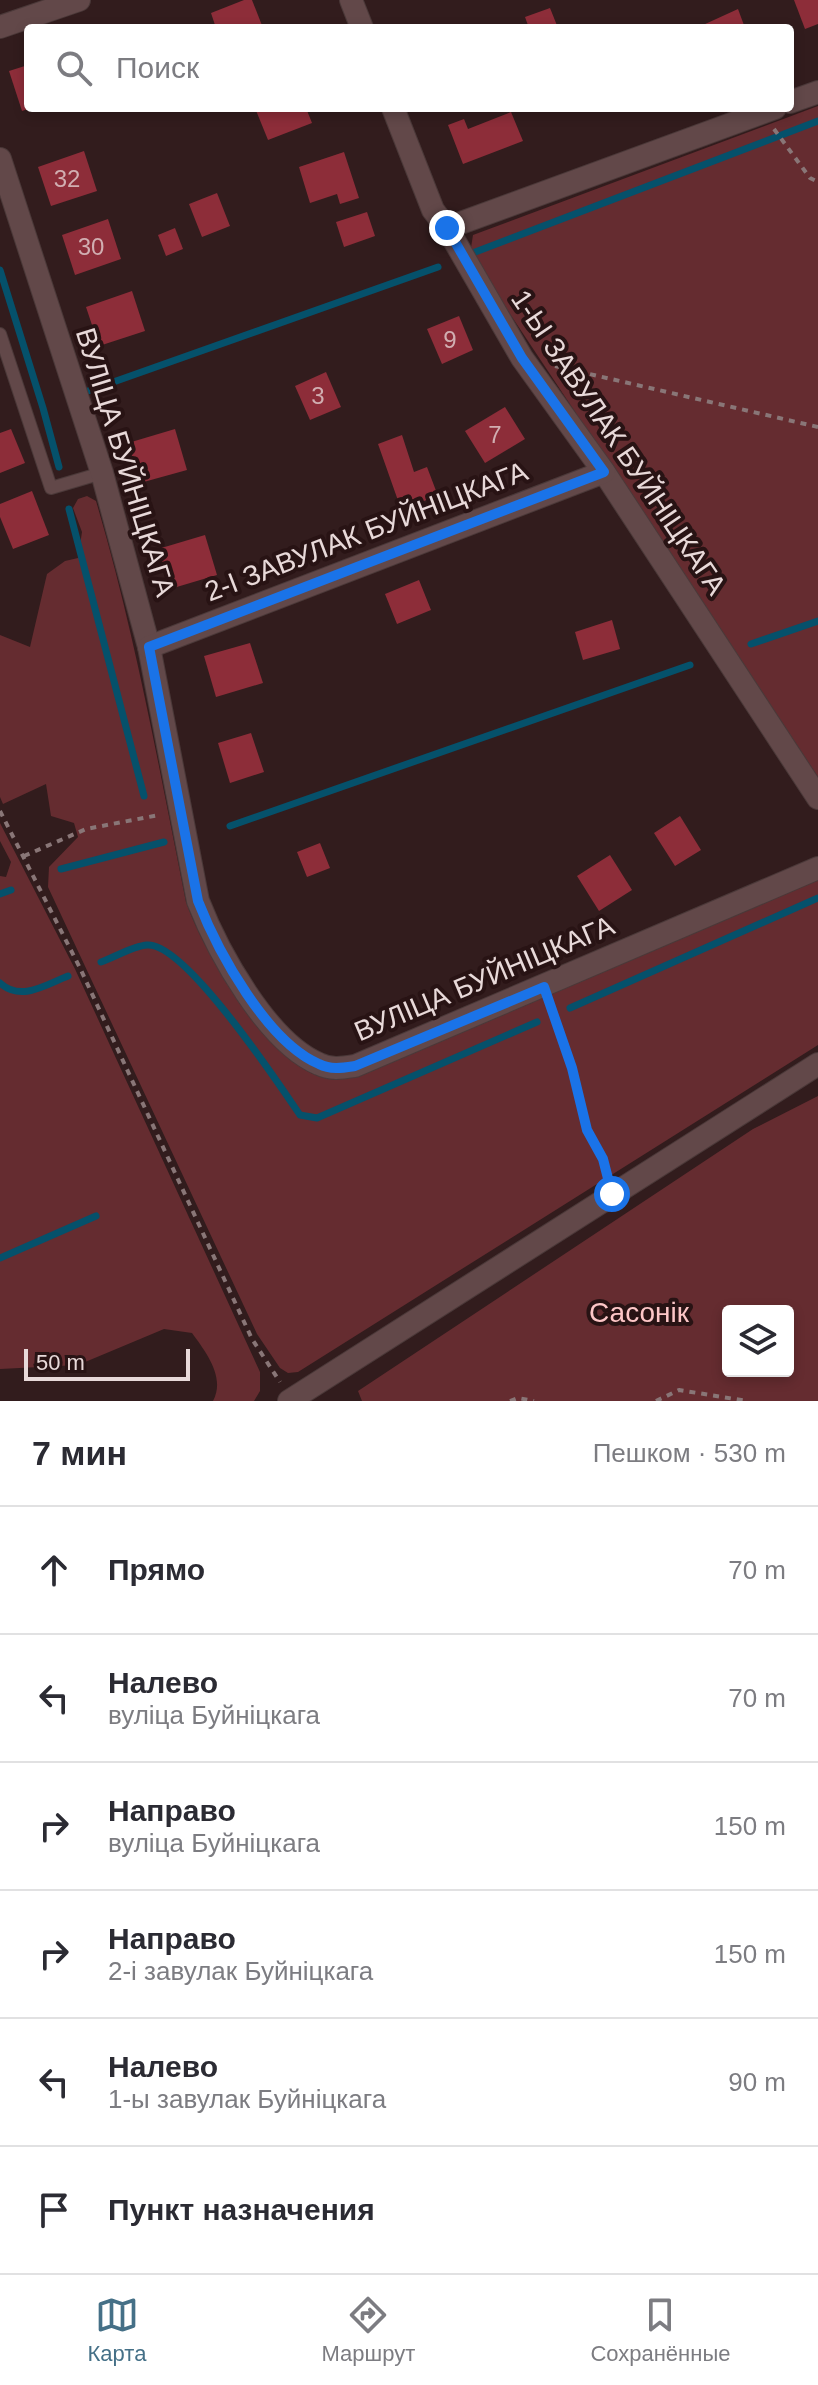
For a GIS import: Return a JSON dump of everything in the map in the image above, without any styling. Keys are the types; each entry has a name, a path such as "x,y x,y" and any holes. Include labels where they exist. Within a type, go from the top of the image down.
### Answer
{"street":[{"path":"0,27 79,0"},
{"path":"351,0 360,24"},
{"path":"794,101 818,92"},
{"name":"1-Ы ЗАВУЛАК БУЙНІЦКАГА","path":"395,112 433,210 447,228 522,358 604,472 818,798"},
{"path":"447,228 775,119"},
{"name":"ВУЛІЦА БУЙНІЦКАГА","path":"0,159 102,473 149,647 198,901 240,984 296,1050 319,1064 335,1069 355,1066 818,868"},
{"name":"2-І ЗАВУЛАК БУЙНІЦКАГА","path":"149,647 604,472"},
{"path":"290,1400 818,1064"}],"lane":[{"path":"0,334 51,488 102,473"}],"path":[{"path":"775,119 783,145 810,178 818,182"},
{"path":"522,358 818,427"},
{"path":"0,811 80,968 252,1339 290,1400"},
{"path":"24,856 86,829 180,811"},
{"path":"544,987 572,1068 587,1130 603,1159 612,1194"},
{"path":"656,1401 679,1390 747,1401"},
{"path":"510,1401 518,1398 534,1401"}],"green space":[{"path":"818,106 818,777 470,254 473,235"},
{"path":"87,496 96,501 123,600 186,902 224,979 264,1034 286,1056 309,1072 331,1079 356,1077 818,876 818,1045 298,1372 288,1373 280,1368 257,1334 48,887 49,867 78,837 74,823 51,816 46,784 3,804 0,797 0,635 30,647 47,574 65,561 78,558 82,532 73,508 78,499"},
{"path":"0,823 75,969 260,1372 260,1391 254,1401 213,1401 217,1383 203,1348 192,1333 164,1329 78,1365 0,1369 0,876 6,877 11,862 0,841"},
{"name":"Сасонік","path":"818,1096 818,1401 362,1401 358,1391 753,1129"}],"building":[{"path":"244,0 252,0 261,24 215,24 211,13"},
{"path":"794,0 818,0 818,24 805,29"},
{"path":"550,8 556,24 528,24 525,17"},
{"path":"738,9 744,24 705,24"},
{"path":"24,66 24,110 22,111 9,71"},
{"path":"257,112 308,112 312,123 268,140"},
{"path":"511,112 523,141 463,164 448,125 464,119 468,129"},
{"path":"84,151 97,191 51,206 38,167"},
{"path":"344,152 359,198 340,204 337,194 310,203 299,167"},
{"path":"217,193 230,226 202,237 189,204"},
{"path":"367,212 375,236 344,247 336,222"},
{"path":"108,219 121,259 75,275 62,235"},
{"path":"175,228 183,249 166,256 158,235"},
{"path":"132,291 145,331 99,346 86,307"},
{"path":"459,316 473,350 442,364 427,329"},
{"path":"326,372 341,407 310,420 295,386"},
{"path":"505,407 525,439 485,463 465,431"},
{"path":"11,429 25,463 0,473 0,433"},
{"path":"175,429 187,470 140,483 128,443"},
{"path":"402,435 414,472 427,467 438,496 401,509 378,444"},
{"path":"32,491 49,535 13,549 0,517 0,504"},
{"path":"205,535 217,575 170,589 158,549"},
{"path":"419,580 431,610 397,624 385,594"},
{"path":"612,620 620,649 583,660 575,632"},
{"path":"250,643 263,683 216,697 204,656"},
{"path":"251,733 264,772 230,783 218,743"},
{"path":"680,816 701,850 675,866 654,833"},
{"path":"320,843 330,868 307,877 297,852"},
{"path":"610,855 632,890 599,911 577,876"}],"waterway":[{"path":"470,254 818,121"},
{"path":"88,391 438,267"},
{"path":"0,270 59,467"},
{"path":"69,509 144,796"},
{"path":"751,644 818,621"},
{"path":"230,826 690,665"},
{"path":"61,869 164,842"},
{"path":"0,894 11,890"},
{"path":"570,1008 818,898"},
{"path":"101,962 147,945 164,950 184,966 230,1017 300,1115 317,1118 537,1022"},
{"path":"0,983 8,989 25,992 68,976"},
{"path":"0,1258 96,1216"}],"route":[{"path":"447,228 522,358 604,472 149,647 198,901 240,984 270,1023 296,1050 319,1064 335,1069 355,1066 544,987 572,1068 587,1130 603,1159 612,1194"}]}
